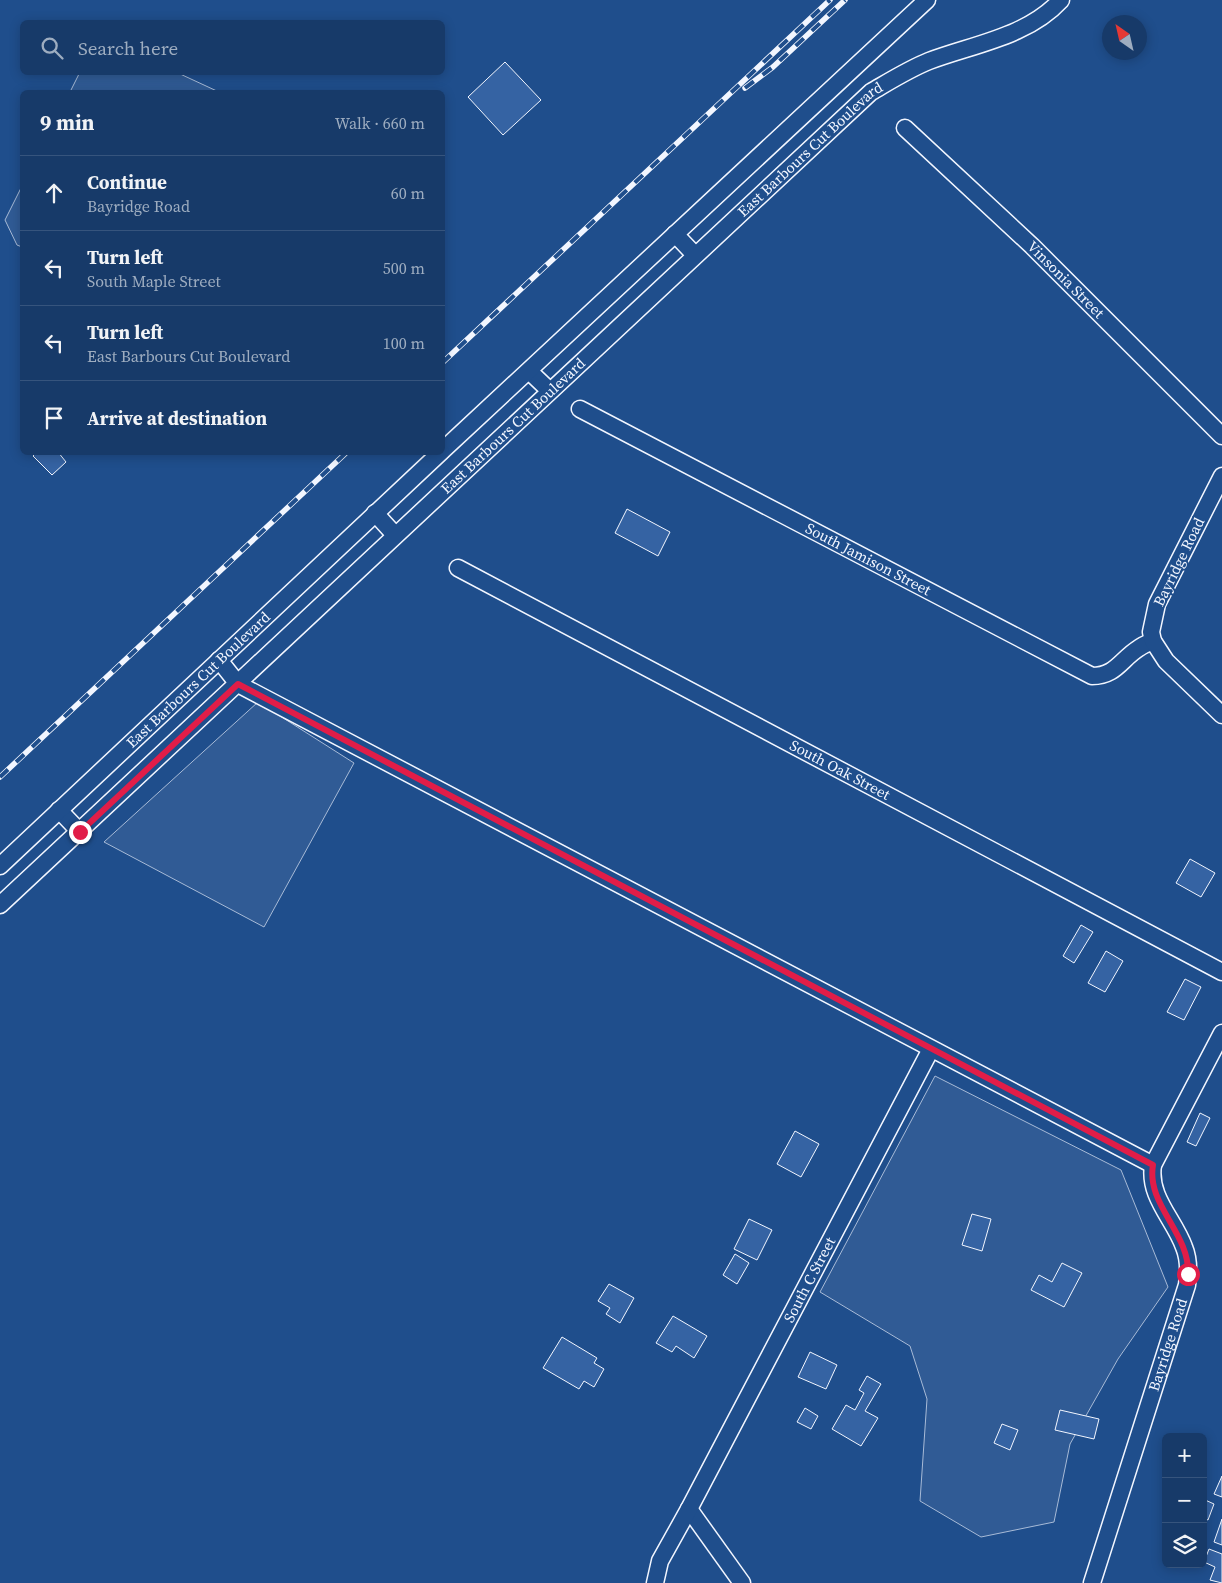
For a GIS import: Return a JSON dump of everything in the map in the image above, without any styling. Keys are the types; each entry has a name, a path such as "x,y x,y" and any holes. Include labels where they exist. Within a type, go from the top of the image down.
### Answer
{"street":[{"name":"East Barbours Cut Boulevard","path":"445,449 927,0"},
{"name":"East Barbours Cut Boulevard","path":"0,905 871,92 903,73 928,62 1019,30 1047,13 1061,0"},
{"path":"850,72 871,92"},
{"name":"Vinsonia Street","path":"906,128 1032,246 1222,436"},
{"path":"675,234 695,255"},
{"path":"529,372 550,391"},
{"name":"South Jamison Street","path":"580,409 1092,676 1103,676 1111,672 1138,649 1153,641"},
{"name":"East Barbours Cut Boulevard","path":"0,866 439,455"},
{"name":"Bayridge Road","path":"1153,641 1151,632 1157,604 1222,476"},
{"path":"375,514 395,535"},
{"name":"South Oak Street","path":"458,568 1222,972"},
{"path":"1153,641 1166,661 1222,714"},
{"path":"218,660 238,684 1153,1165 1222,1033"},
{"path":"59,810 80,832"},
{"name":"South C Street","path":"655,1583 660,1561 931,1049"},
{"name":"Bayridge Road","path":"1092,1583 1187,1285 1189,1266 1185,1248 1160,1204 1152,1177 1153,1165"},
{"path":"689,1509 742,1583"}],"shaded area":[{"path":"78,75 182,75 215,90 71,90"},
{"path":"20,190 20,246 17,245 5,220"},
{"path":"258,702 354,763 264,927 104,842"},
{"path":"935,1076 1121,1170 1168,1287 1118,1359 1070,1444 1054,1522 981,1537 920,1501 927,1399 910,1346 820,1292"}],"building":[{"path":"505,62 541,100 503,135 468,97"},
{"path":"60,455 66,462 52,475 33,456"},
{"path":"627,509 670,532 658,556 615,533"},
{"path":"1190,859 1215,873 1201,897 1176,883"},
{"path":"1081,925 1093,932 1074,963 1063,956"},
{"path":"1106,951 1123,961 1105,992 1088,983"},
{"path":"1185,979 1201,987 1184,1020 1167,1012"},
{"path":"1200,1113 1210,1118 1196,1146 1187,1142"},
{"path":"795,1131 819,1144 801,1177 777,1164"},
{"path":"972,1214 991,1219 982,1251 962,1245"},
{"path":"749,1219 772,1230 757,1260 734,1249"},
{"path":"735,1254 749,1263 737,1284 723,1275"},
{"path":"1062,1263 1082,1273 1064,1307 1031,1290 1039,1275 1052,1282"},
{"path":"609,1284 634,1298 620,1323 606,1314 610,1308 598,1301"},
{"path":"673,1316 707,1336 694,1358 676,1346 672,1352 656,1343"},
{"path":"562,1337 597,1358 594,1363 604,1369 594,1387 584,1381 579,1389 543,1368"},
{"path":"810,1352 837,1365 826,1389 798,1377"},
{"path":"867,1376 881,1384 865,1411 878,1418 861,1446 832,1429 846,1405 855,1410 864,1393 859,1390"},
{"path":"805,1408 818,1416 811,1429 797,1422"},
{"path":"1060,1410 1099,1419 1094,1439 1055,1430"},
{"path":"1002,1424 1018,1430 1010,1450 994,1443"},
{"path":"1222,1476 1222,1497 1214,1494"},
{"path":"1207,1501 1214,1504 1207,1520"},
{"path":"1222,1519 1222,1545 1214,1542"},
{"path":"1209,1549 1222,1554 1222,1583 1210,1580 1215,1567 1207,1563"}],"railway":[{"path":"445,360 830,0"},
{"path":"745,88 773,67 845,0"},
{"path":"0,777 344,455"}],"route":[{"path":"80,832 238,684 1153,1165 1152,1177 1154,1187 1160,1204 1185,1248 1189,1266 1188,1274"}]}
